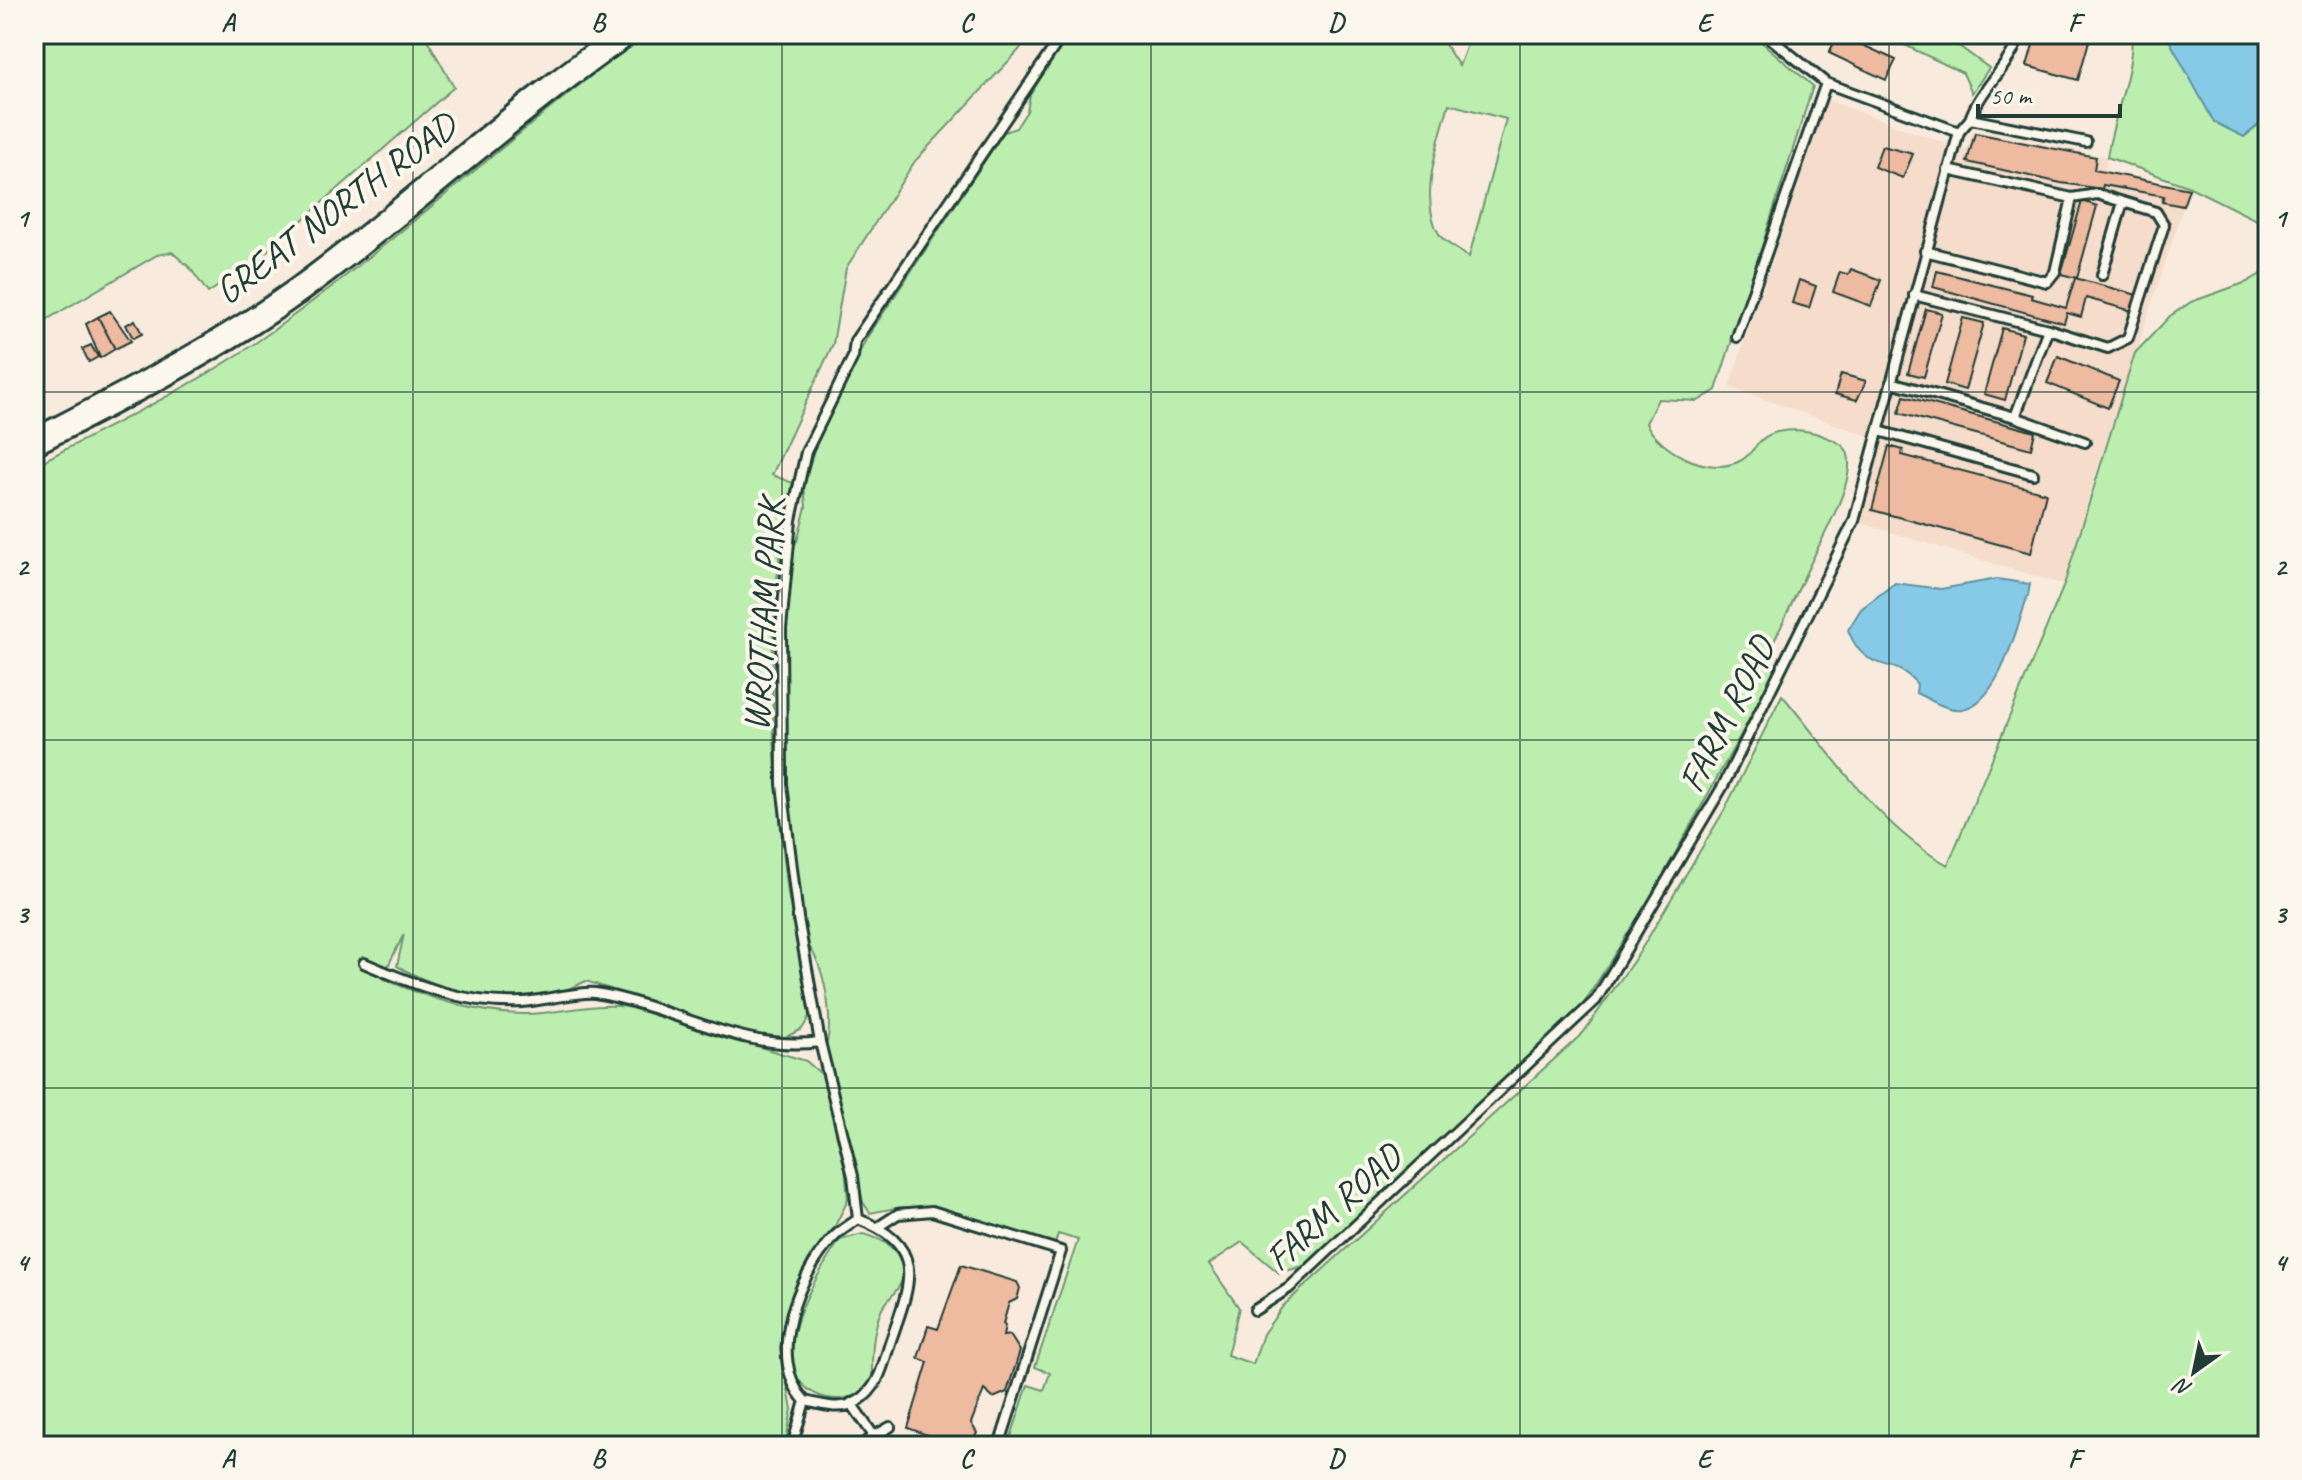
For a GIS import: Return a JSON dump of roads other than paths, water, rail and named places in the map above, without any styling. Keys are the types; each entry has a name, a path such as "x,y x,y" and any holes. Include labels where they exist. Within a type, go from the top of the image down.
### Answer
{"main road":[{"name":"GREAT NORTH ROAD","path":"34,442 166,372 294,294 566,76 625,34"}],"lane":[{"name":"WROTHAM PARK","path":"858,1219 853,1176 820,1042 798,918 782,784 781,629 791,520 806,452 853,357 855,341 1063,34"},
{"path":"1765,34 1826,83 1959,132 1970,119 1981,92 2010,58 2020,34"},
{"path":"1737,337 1826,83"},
{"path":"1970,119 2086,142"},
{"name":"FARM ROAD","path":"1255,1310 1289,1288 1596,1000 1730,772 1854,521 1959,132"},
{"path":"1914,295 2048,329 2108,348 2128,338 2164,225 2156,212 2097,194 2072,198 1948,170"},
{"path":"1925,251 2047,282 2055,272 2072,198"},
{"path":"2102,275 2123,202"},
{"path":"2015,417 2048,329"},
{"path":"1891,382 2015,417 2085,442"},
{"path":"1879,431 2033,474"},
{"path":"364,963 447,995 495,1004 552,1000 592,992 769,1043 820,1042"},
{"path":"878,1227 898,1214 932,1211 1061,1251 999,1446"},
{"path":"858,1219 878,1227 907,1259 911,1282 875,1386 851,1403 835,1407 805,1401 790,1377 787,1348 795,1307 813,1265 834,1236 858,1219"},
{"path":"792,1446 805,1401"},
{"path":"851,1403 878,1446"},
{"path":"862,1446 890,1427"}],"water":[{"path":"2170,34 2268,34 2268,117 2244,137 2214,122 2169,40"},
{"path":"1997,579 2030,584 2028,595 1996,679 1975,704 1962,709 1944,706 1916,693 1917,684 1908,675 1863,654 1848,630 1861,609 1895,583 1941,589"}]}
